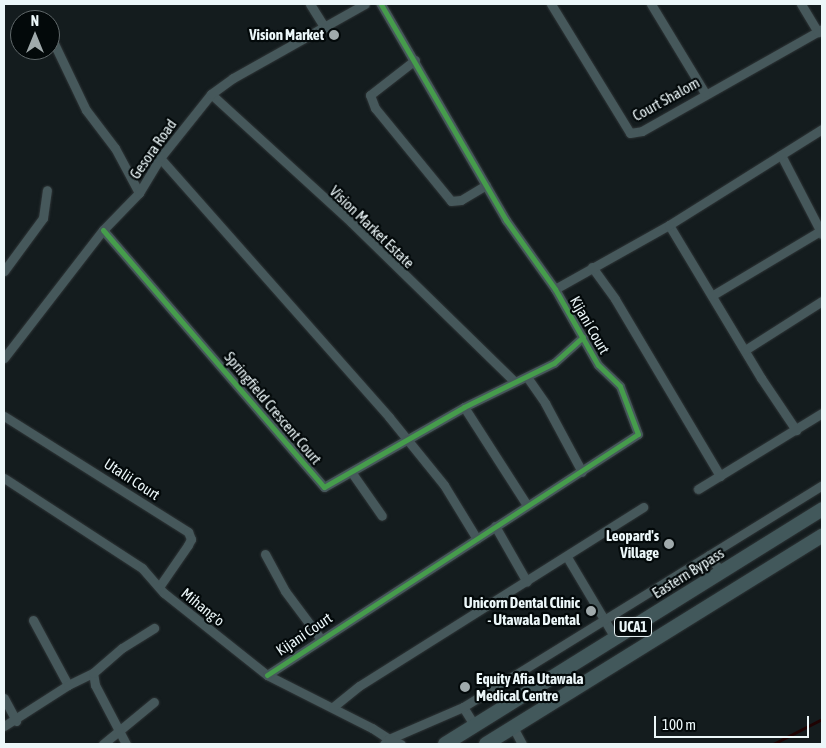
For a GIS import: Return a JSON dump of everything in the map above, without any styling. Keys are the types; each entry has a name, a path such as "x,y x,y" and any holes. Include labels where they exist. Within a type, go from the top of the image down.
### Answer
{"main road":[{"name":"Eastern Bypass","path":"445,744 822,510"},
{"path":"779,536 792,555"},
{"name":"UCA1","path":"486,744 822,536"}],"street":[{"path":"310,4 324,28"},
{"name":"Gesora Road","path":"4,356 103,230 139,193 160,158 211,94 233,78 365,4"},
{"name":"Kijani Court","path":"267,675 320,638 477,539 527,505 582,472 638,434 620,386 598,365 555,289 506,220 381,4"},
{"name":"Court Shalom","path":"551,4 630,133 642,131 705,93 820,30"},
{"path":"651,4 705,93"},
{"path":"801,4 820,30"},
{"path":"60,56 86,110 115,148 139,193"},
{"path":"415,60 370,95 375,108 451,201 461,200 486,185"},
{"name":"Vision Market Estate","path":"211,94 351,222 514,381"},
{"path":"555,289 669,225 822,129"},
{"path":"713,295 821,232 781,155"},
{"path":"160,158 444,485 477,539"},
{"path":"4,271 43,218 48,201 47,190"},
{"path":"669,225 796,430"},
{"name":"Springfield Crescent Court","path":"103,230 321,485 328,486 408,442 464,407 514,381 520,382 554,363 583,337"},
{"path":"592,267 615,299 720,476"},
{"path":"745,350 822,301"},
{"path":"527,377 546,403 582,472"},
{"path":"464,407 527,505"},
{"path":"698,489 822,413"},
{"name":"Utalii Court","path":"4,416 188,532 191,539 188,545 159,586"},
{"path":"352,473 382,516"},
{"name":"Mihang'o","path":"4,478 142,568 159,586 267,675 333,707 387,742 401,744"},
{"path":"387,742 463,707 822,485"},
{"path":"333,707 359,686 567,557 643,507"},
{"path":"495,526 527,582"},
{"path":"265,554 285,591 320,638"},
{"path":"709,555 721,572"},
{"path":"567,557 615,638"},
{"path":"33,620 68,685"},
{"path":"4,726 16,721 68,685 93,673 122,648 154,628"},
{"path":"93,673 95,685 126,744"},
{"path":"4,698 16,721"},
{"path":"103,744 120,732 154,702"},
{"path":"463,707 475,726"},
{"path":"513,727 522,744"}],"waterway":[{"path":"773,744 822,719"}],"cycle path":[{"path":"267,675 638,434 620,386 598,365 555,289 506,220 381,4"},
{"path":"103,230 324,487 464,407 554,363 583,337"}],"place":[{"name":"Vision Market","path":"334,35"},
{"name":"Leopard's Village","path":"669,544"},
{"name":"Unicorn Dental Clinic - Utawala Dental","path":"591,611"},
{"name":"Equity Afia Utawala Medical Centre","path":"465,687"}]}
